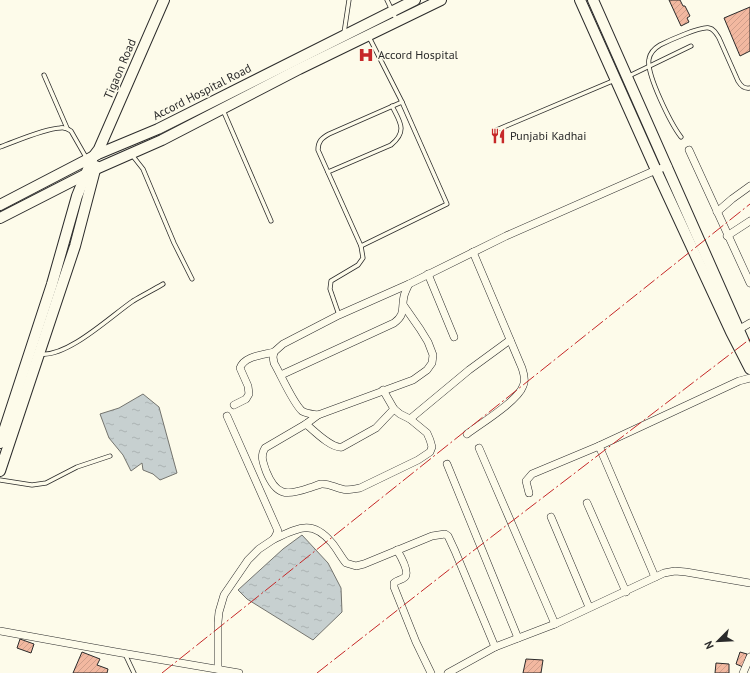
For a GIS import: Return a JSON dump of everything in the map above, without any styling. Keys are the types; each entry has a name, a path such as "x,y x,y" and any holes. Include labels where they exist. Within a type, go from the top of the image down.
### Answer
{"street":[{"name":"Tigaon Road","path":"95,155 164,0"},
{"name":"Accord Hospital Road","path":"0,205 95,155 158,129 344,35 392,10 402,3 415,0"},
{"path":"0,218 96,169 162,140 299,69 441,0"},
{"path":"580,0 656,170 731,332 750,369"},
{"path":"593,0 668,166 738,330 750,354"},
{"path":"689,150 750,284"},
{"path":"0,471 38,353 75,246 96,169 95,155"},
{"path":"0,441 52,284 77,196 95,155"},
{"path":"234,405 246,399 249,394 248,386 240,368 241,365 248,359 274,352 284,344 339,316 409,284 472,252 668,166"},
{"path":"717,212 750,186"},
{"path":"727,236 750,221"},
{"path":"466,434 518,396 524,386 522,368 472,252"},
{"path":"428,274 454,337"},
{"path":"281,375 400,319 404,306 404,295 409,284"},
{"path":"383,390 394,409 410,419 427,433 432,447 430,452 418,460 360,488 350,490 321,484 298,491 285,493 278,491 270,481 263,463 261,454 265,448 306,424 318,415 383,390 413,380 427,370 432,363 433,354 428,342 404,306"},
{"path":"738,330 750,323"},
{"path":"410,419 469,370 510,340"},
{"path":"274,352 274,363 302,410 309,414 318,415"},
{"path":"529,493 526,481 532,474 599,446 691,402 739,381 750,378"},
{"path":"306,424 330,444 339,448 376,428 394,409"},
{"path":"227,416 277,528 278,532 274,539"},
{"path":"599,446 655,577"},
{"path":"479,448 555,624"},
{"path":"447,464 518,638"},
{"path":"587,503 626,592"},
{"path":"551,517 589,607"},
{"path":"218,669 219,617 224,595 248,560 259,549 274,539 301,528 313,528 320,532 332,542 346,563 356,566 445,534 448,536 495,647"},
{"path":"397,550 407,574 394,583 394,587 416,642 431,673"},
{"path":"448,673 495,647 555,624 664,573 675,571 686,572 750,583"},
{"path":"0,631 239,673"},
{"path":"743,673 750,657"}],"lane":[{"path":"344,35 349,0"},
{"path":"387,0 398,22"},
{"path":"680,138 672,124 654,82 649,66 649,57 651,53 660,46 698,29 706,27 711,28 715,31 738,81 742,86 750,88"},
{"path":"361,246 447,204 402,102 369,36"},
{"path":"628,77 691,46"},
{"path":"44,75 67,128 95,155"},
{"path":"494,131 616,79"},
{"path":"339,316 330,289 330,281 358,265 363,258 361,246 318,150 319,141 323,137 402,102"},
{"path":"328,172 391,145 396,141 402,130 401,123 392,106"},
{"path":"222,109 271,221"},
{"path":"0,147 51,129 61,127 67,128"},
{"path":"131,154 143,169 174,243 192,279"},
{"path":"38,353 46,354 66,348 134,301 163,284"},
{"path":"0,480 32,485 46,483 77,467 110,456"},
{"path":"125,654 134,673"}],"water":[{"path":"143,394 159,407 177,473 160,480 153,474 143,470 142,463 131,471 123,455 109,438 100,414 119,408"},
{"path":"302,535 328,563 341,588 342,612 313,640 247,599 238,590 283,549"}],"building":[{"path":"669,0 680,0 690,16 687,18 689,22 681,26"},
{"path":"750,7 750,51 740,56 724,18"},
{"path":"20,639 34,644 31,653 17,648"},
{"path":"82,652 100,659 97,665 108,669 107,673 73,673"},
{"path":"740,652 747,654 743,667 736,664"},
{"path":"526,659 543,660 541,673 523,673"},
{"path":"716,663 729,664 729,673 715,673"}],"power":[{"path":"162,673 750,204"},
{"path":"317,673 473,551 750,339"}],"place":[{"name":"Accord Hospital","path":"366,55"},
{"name":"Punjabi Kadhai","path":"498,136"}]}
